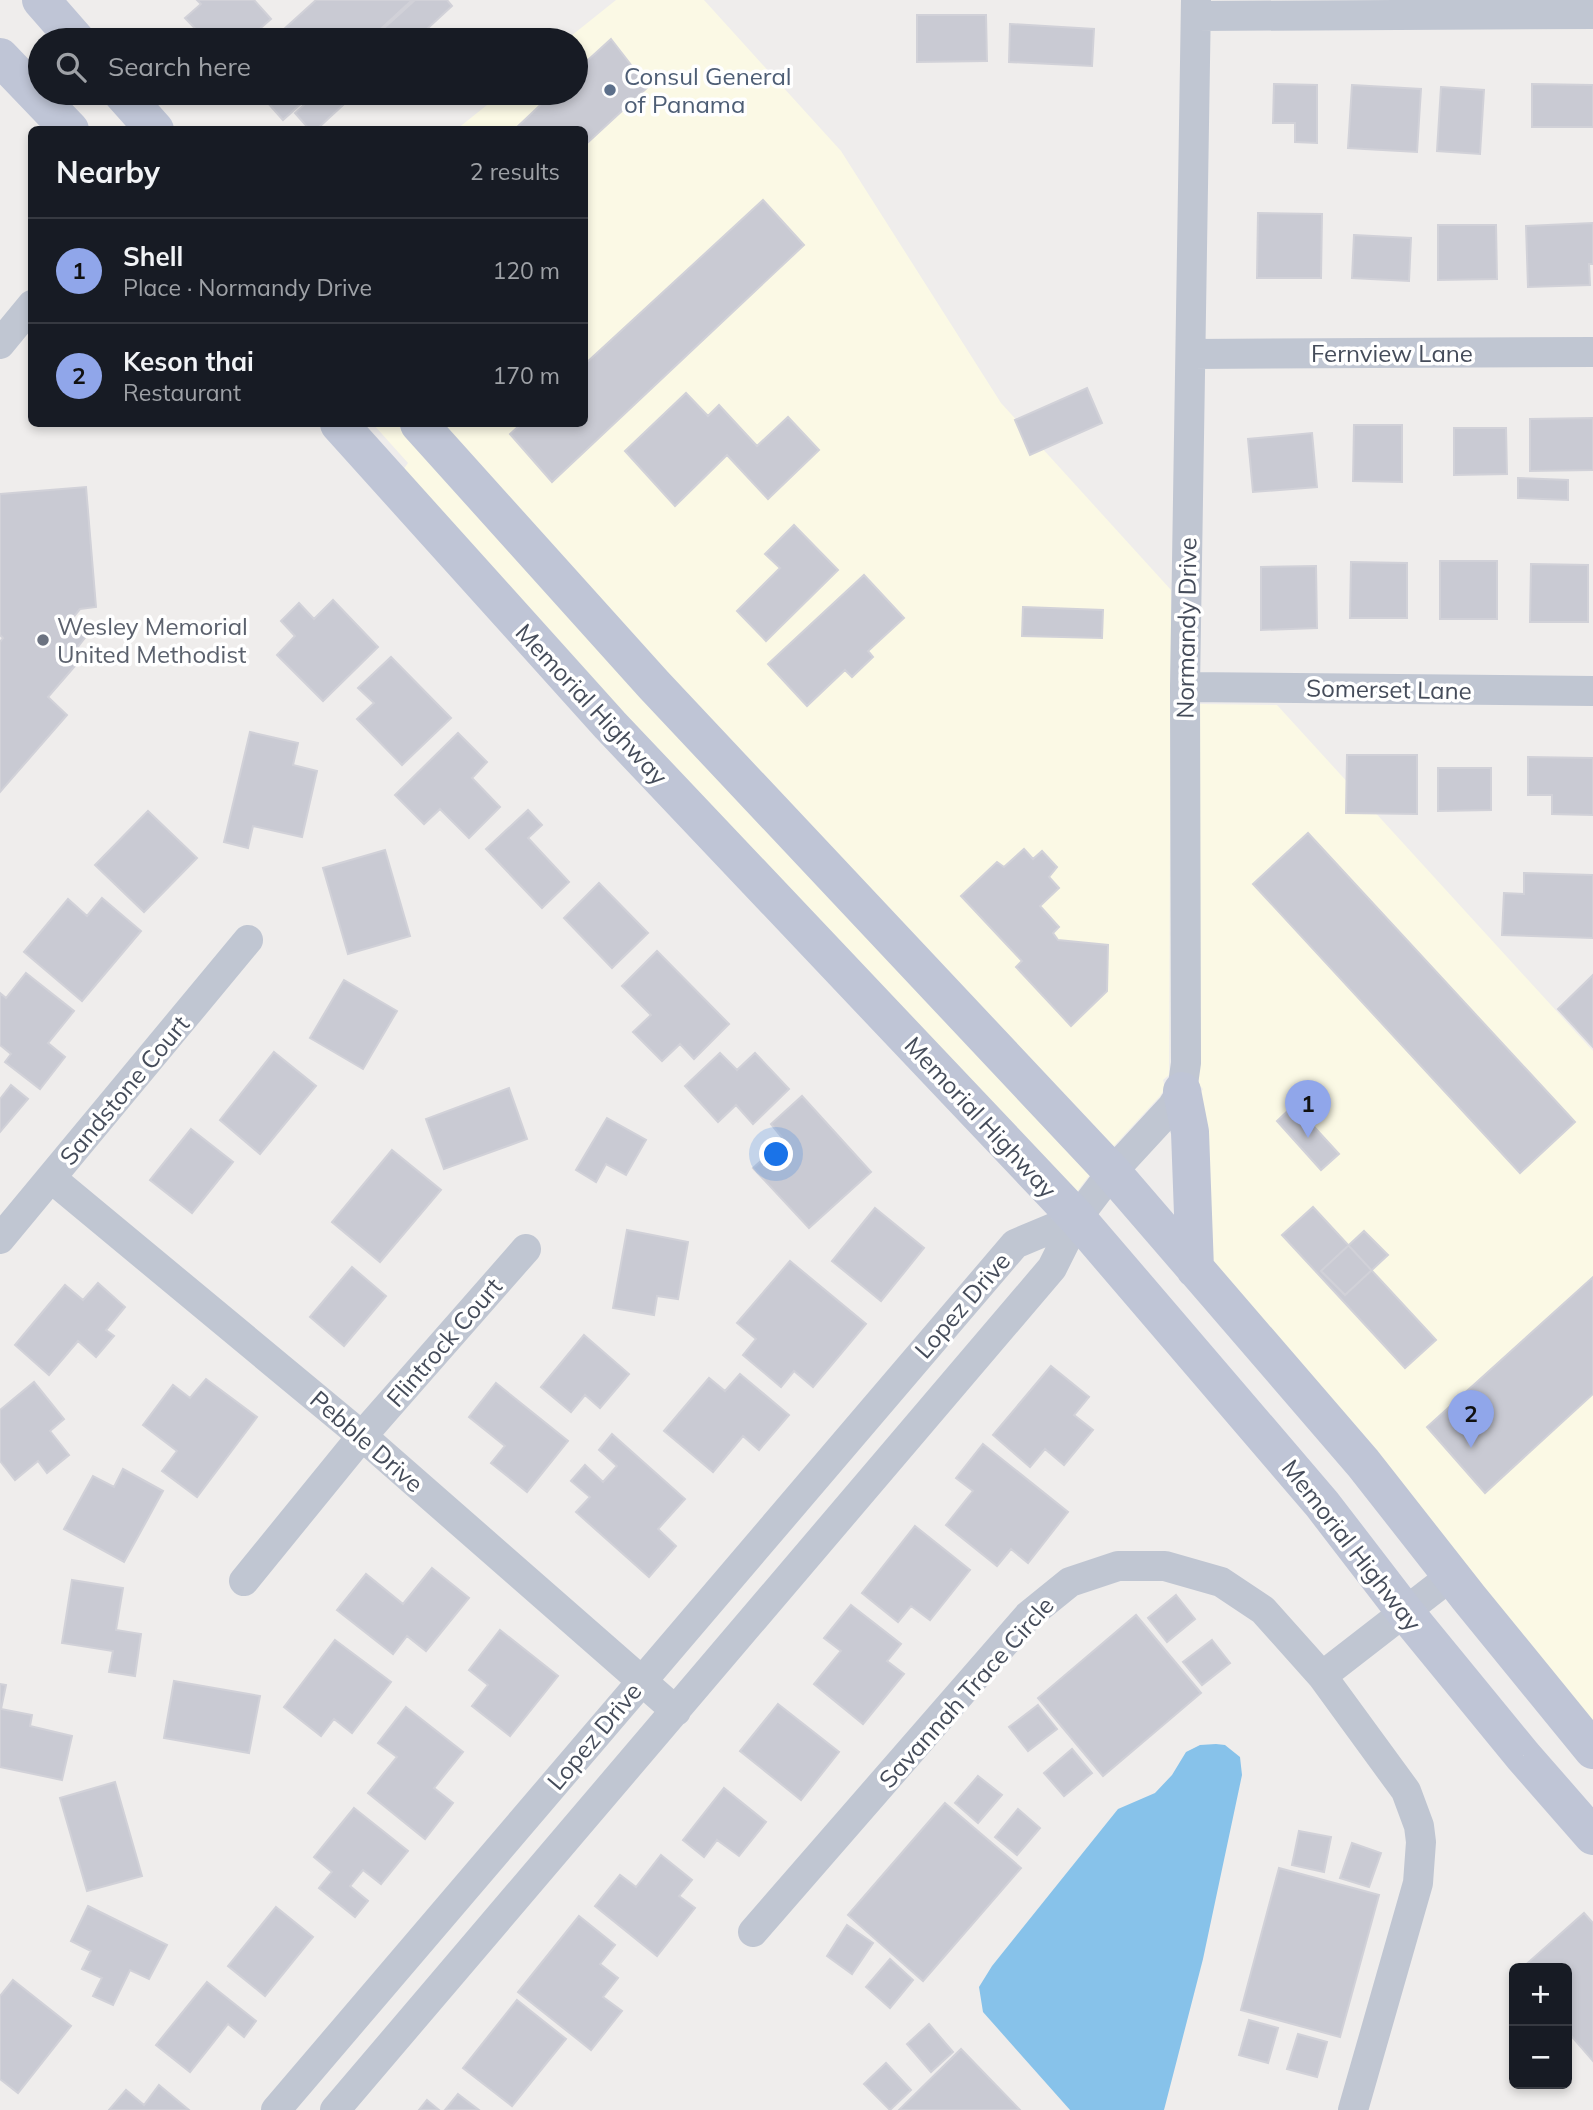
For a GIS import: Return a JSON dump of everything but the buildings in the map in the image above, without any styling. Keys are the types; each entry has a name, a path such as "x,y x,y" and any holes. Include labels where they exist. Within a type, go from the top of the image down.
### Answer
{"main road":[{"path":"41,0 66,28"},
{"path":"0,57 28,86"},
{"path":"46,105 66,126"},
{"path":"133,105 151,126"},
{"name":"Memorial Highway","path":"342,427 610,725 1077,1218 1322,1504 1405,1612 1523,1756 1593,1836"},
{"path":"422,427 654,685 1112,1172 1307,1395 1593,1750"},
{"path":"1182,1091 1190,1132 1195,1269"}],"street":[{"path":"1196,8 1593,14"},
{"name":"Normandy Drive","path":"1077,1218 1112,1172 1160,1122 1182,1091 1186,1063 1185,687 1196,8"},
{"path":"0,344 28,310"},
{"name":"Fernview Lane","path":"1192,354 1593,352"},
{"name":"Somerset Lane","path":"1185,687 1593,691"},
{"name":"Sandstone Court","path":"0,1239 248,940"},
{"name":"Pebble Drive","path":"51,1178 362,1436 676,1711"},
{"name":"Lopez Drive","path":"276,2110 1015,1244 1077,1218"},
{"name":"Lopez Drive","path":"335,2110 1052,1268 1077,1218"},
{"name":"Flintrock Court","path":"244,1581 362,1436 526,1249"},
{"name":"Savannah Trace Circle","path":"753,1932 1028,1616 1070,1582 1118,1566 1165,1566 1221,1582 1264,1610 1322,1676 1406,1791 1419,1826 1421,1842 1418,1883 1353,2110"},
{"path":"1322,1676 1451,1576"}],"shaded area":[{"path":"616,0 704,0 841,151 1001,403 1171,590 1169,1075 1163,1080 1165,1088 1160,1096 1112,1148 665,672 444,427 588,427 588,126 461,126 487,105 588,105 588,28 581,28"},
{"path":"376,427 400,427 643,697 1091,1173 1076,1193 621,712 403,470 408,463"},
{"path":"1200,704 1277,705 1593,1051 1593,1724 1210,1262 1199,1095 1203,1089 1199,1085"}],"water":[{"path":"1200,1745 1225,1745 1240,1757 1242,1775 1203,1959 1164,2110 1070,2110 983,2012 979,1987 992,1966 1118,1809 1155,1793 1172,1775 1186,1752"}],"place":[{"name":"Consul General of Panama","path":"610,90"},
{"name":"Wesley Memorial United Methodist","path":"43,640"},
{"name":"Shell","path":"1308,1138"},
{"name":"Keson thai","path":"1471,1448"}]}
